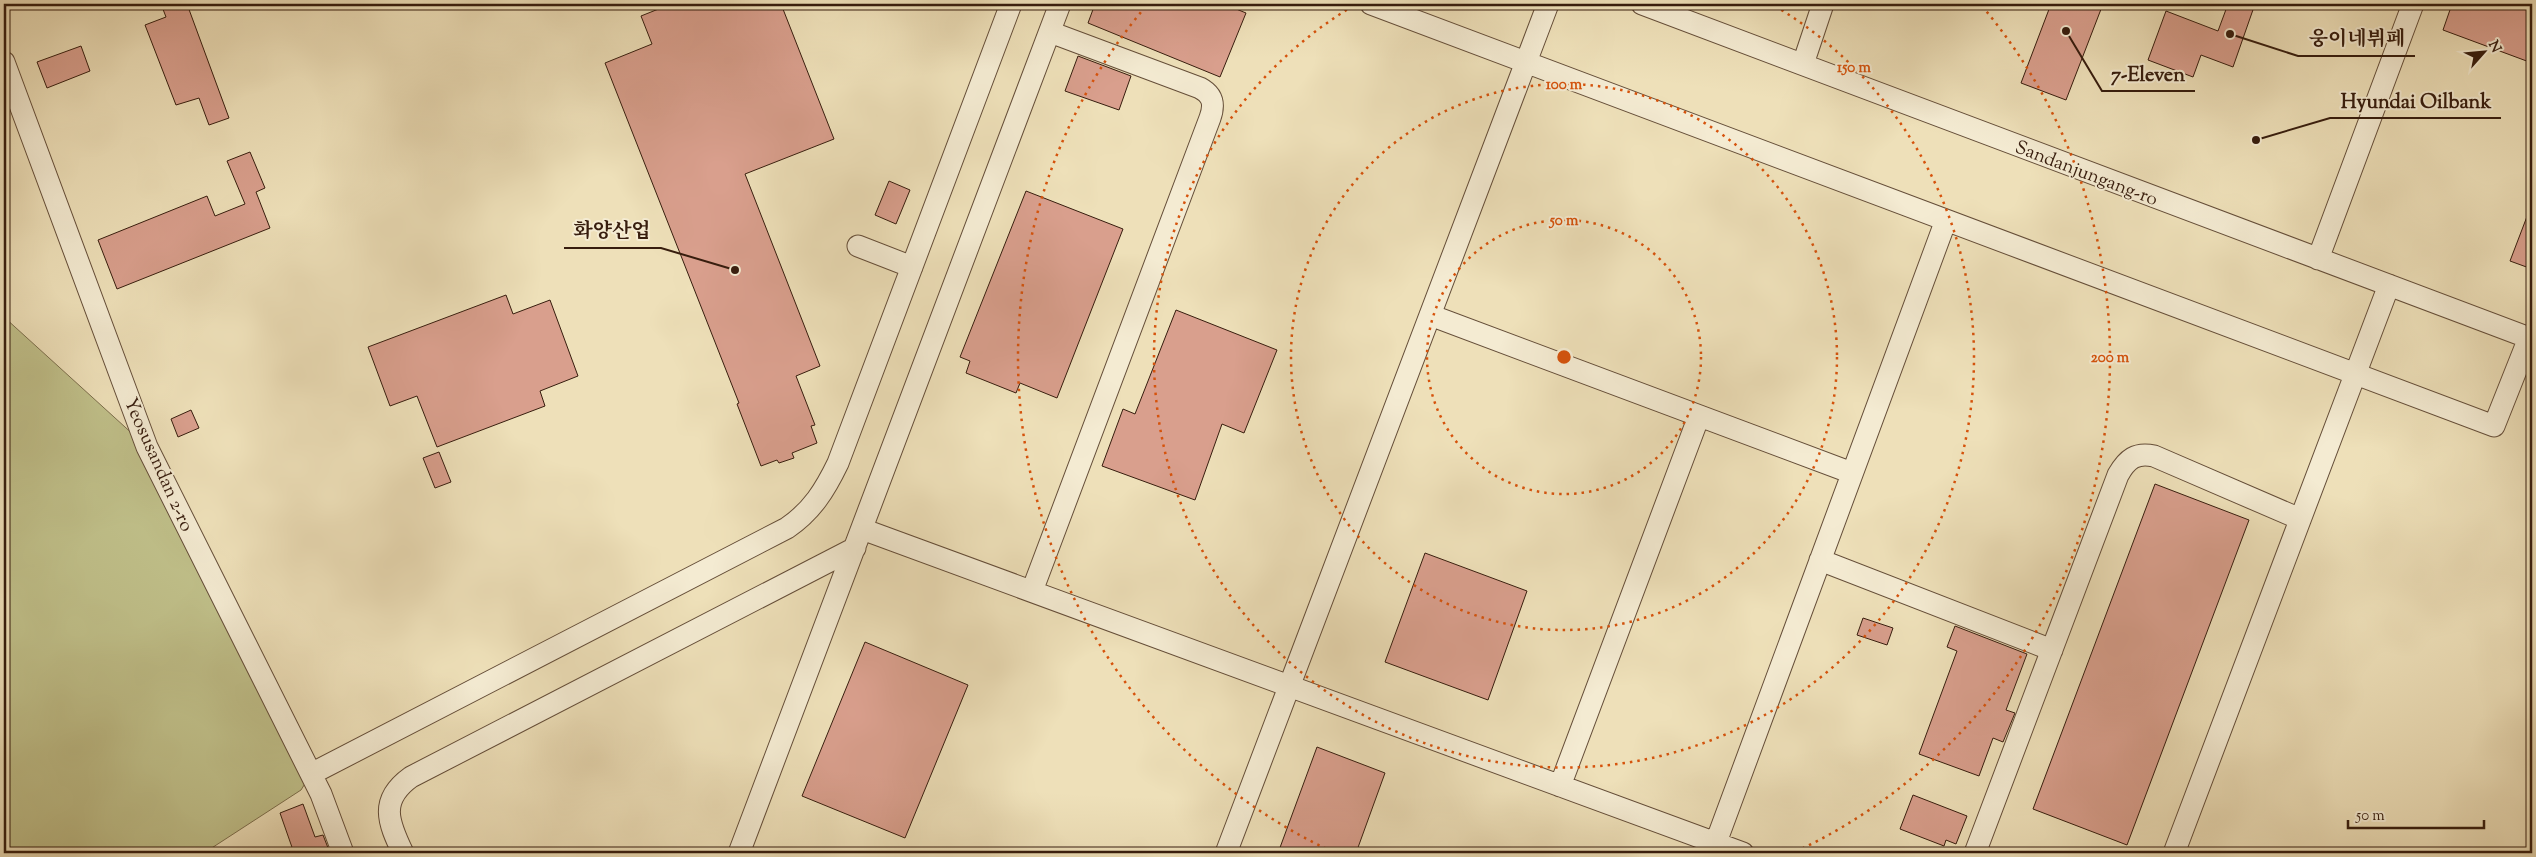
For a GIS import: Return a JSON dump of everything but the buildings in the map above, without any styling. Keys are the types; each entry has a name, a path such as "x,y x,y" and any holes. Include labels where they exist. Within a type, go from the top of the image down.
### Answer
{"street":[{"path":"311,774 787,528 800,519 819,498 838,463 1011,4"},
{"path":"739,853 1060,4"},
{"path":"1371,4 2494,426 2531,339"},
{"path":"1226,853 1548,4"},
{"name":"Sandanjungang-ro","path":"1642,4 2531,339"},
{"path":"1802,64 1824,4"},
{"path":"2318,258 2413,4"},
{"path":"1032,591 1210,118 1213,104 1211,97 1200,88 1050,32"},
{"name":"Yeosusandan 2-ro","path":"4,62 148,446 321,794 343,853"},
{"path":"1714,848 1946,220"},
{"path":"858,246 912,267"},
{"path":"2174,853 2389,285"},
{"path":"1430,315 1852,473"},
{"path":"1560,786 1699,416"},
{"path":"1975,853 2118,475 2132,457 2146,454 2154,456 2300,519"},
{"path":"403,853 390,824 389,808 398,789 412,777 858,538 1032,591 1560,786 1714,848 1743,853"},
{"path":"1820,560 2052,650"}],"green space":[{"path":"4,317 147,447 311,774 301,790 204,853 4,853"}],"place":[{"name":"7-Eleven","path":"2066,31"},
{"name":"웅이네뷔페","path":"2230,34"},
{"name":"Hyundai Oilbank","path":"2256,140"},
{"name":"화양산업","path":"735,270"}]}
